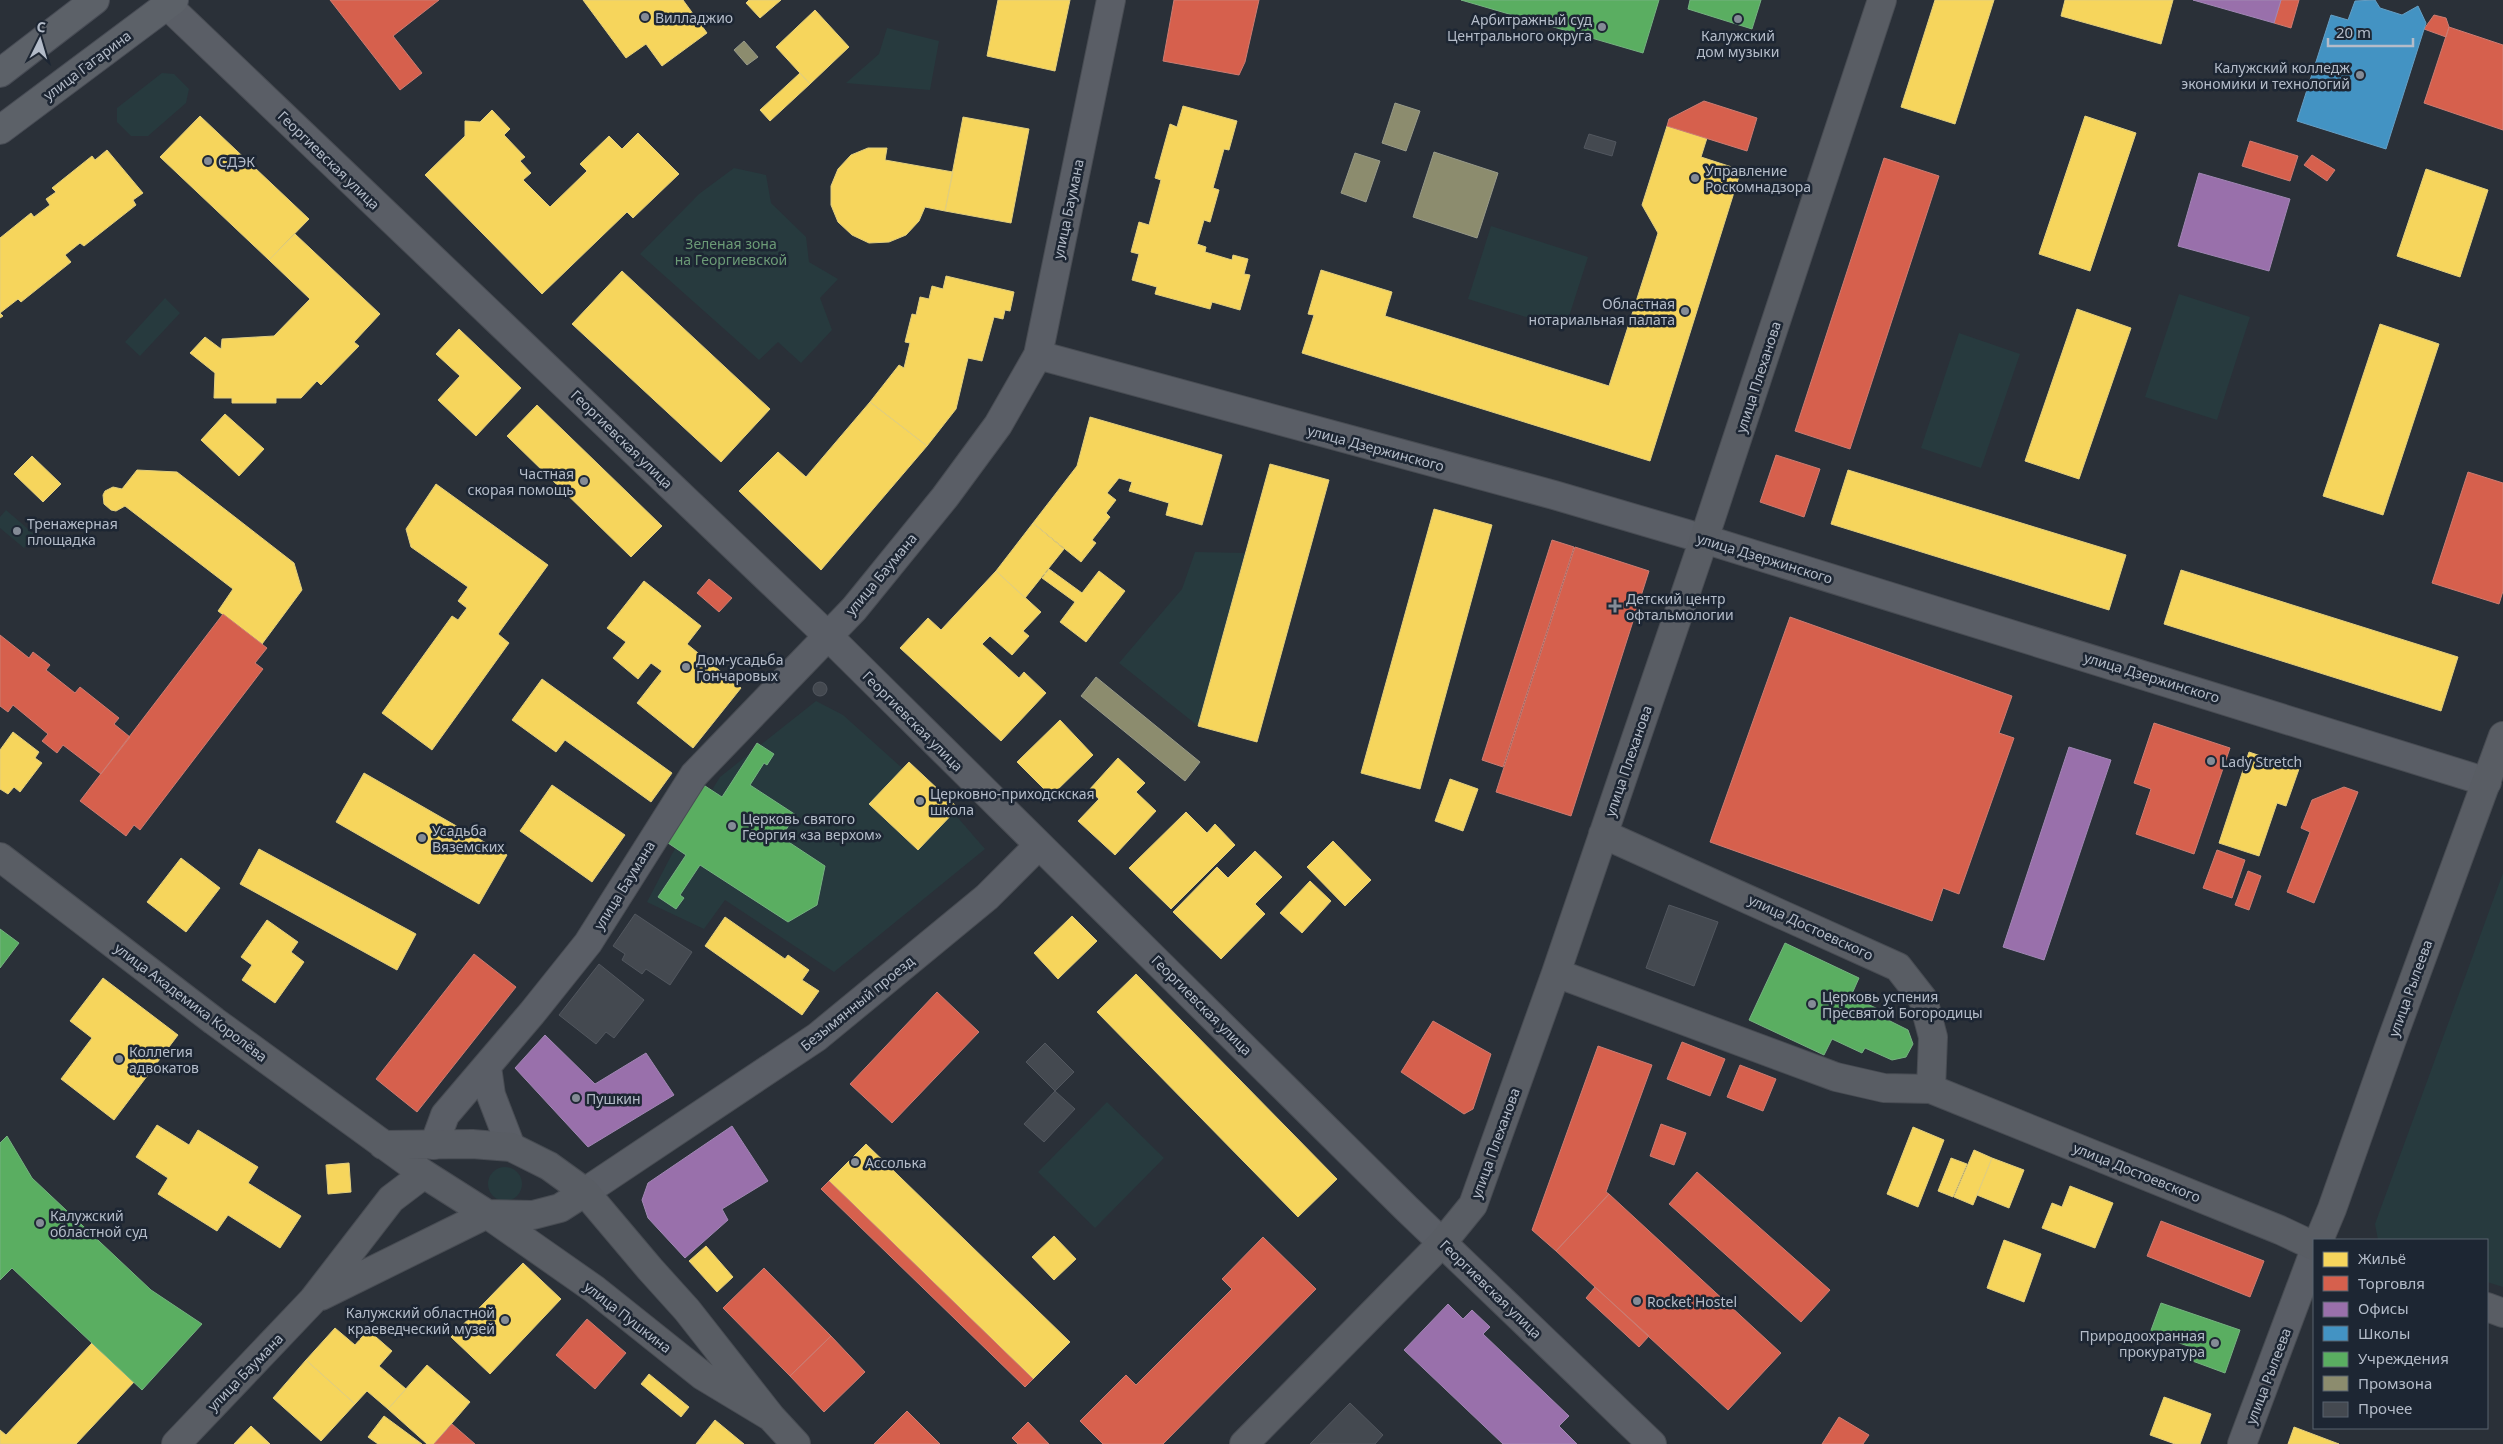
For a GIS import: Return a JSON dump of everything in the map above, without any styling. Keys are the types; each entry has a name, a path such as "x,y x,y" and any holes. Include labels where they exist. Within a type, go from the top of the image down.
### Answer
{"main road":[{"path":"0,73 95,0"},
{"name":"улица Гагарина","path":"0,130 170,3"}],"street":[{"name":"улица Баумана","path":"434,1145 445,1115 487,1067 588,943 694,775 854,609 944,497 998,425 1038,355 1111,0"},
{"name":"улица Плеханова","path":"1244,1444 1442,1243 1473,1205 1556,973 1704,539 1882,0"},
{"name":"Георгиевская улица","path":"170,3 828,636 1442,1243 1652,1444"},
{"name":"улица Дзержинского","path":"1038,355 1554,495 1704,539 2487,782"},
{"name":"улица Рылеева","path":"2319,1239 2332,1209 2390,1042 2503,736"},
{"name":"улица Достоевского","path":"1603,834 1898,966 1923,999 1933,1037 1931,1089"},
{"name":"Безымянный проезд","path":"586,1192 817,1037 987,897 1039,845"},
{"name":"улица Академика Королёва","path":"0,857 214,1020 424,1174"},
{"name":"улица Достоевского","path":"1556,973 1836,1077 1884,1088 1931,1089 2280,1230 2313,1246"},
{"path":"383,1145 472,1144 511,1147 491,1096 487,1067"},
{"path":"424,1174 424,1162 434,1145"},
{"name":"улица Пушкина","path":"511,1147 549,1166 586,1192 687,1310 770,1417 796,1444"},
{"path":"533,1215 549,1203 552,1186 549,1166"},
{"name":"улица Баумана","path":"176,1444 313,1300 391,1199 424,1174"},
{"name":"улица Пушкина","path":"424,1174 487,1214 594,1289 703,1376 770,1417"},
{"path":"487,1214 533,1215 560,1208 586,1192"},
{"name":"улица Баумана","path":"313,1300 487,1214"},
{"name":"улица Рылеева","path":"2242,1444 2313,1255"},
{"path":"2488,1307 2503,1313"}],"green space":[{"path":"887,28 939,41 930,90 846,83 879,54"},
{"path":"162,73 174,74 189,89 186,103 148,136 131,136 117,122 117,108"},
{"name":"Зеленая зона на Георгиевской","path":"734,168 766,175 771,203 806,237 809,262 838,279 820,298 832,330 801,363 778,342 759,360 640,254 699,194"},
{"path":"1491,226 1588,257 1565,329 1468,299"},
{"path":"2179,294 2250,317 2217,420 2145,397"},
{"path":"165,298 180,313 140,356 125,342"},
{"path":"1959,333 2020,354 1981,468 1921,448"},
{"name":"Тренажерная площадка","path":"6,510 35,535 24,548 0,528 0,517"},
{"path":"1195,552 1246,553 1198,726 1119,663 1182,589"},
{"path":"816,701 843,715 959,819 985,849 834,972 725,900 704,929 647,902 672,854 720,777"},
{"path":"2503,873 2503,1287 2488,1282 2488,1239 2378,1239 2375,1224"},
{"path":"1107,1102 1164,1158 1095,1228 1038,1172"},
{"path":"505,1167 517,1172 522,1184 517,1196 505,1201 493,1196 488,1184 493,1172"}],"building: Жильё":[{"name":"Вилладжио","path":"583,0 683,0 707,33 662,66 646,44 626,58"},
{"path":"749,0 781,0 760,18 746,3"},
{"path":"998,0 1070,0 1055,71 987,56"},
{"path":"1935,0 1994,0 1955,124 1901,107"},
{"path":"2065,0 2173,0 2161,44 2061,16"},
{"path":"815,10 849,47 810,84 776,47"},
{"path":"800,73 810,84 770,121 760,110"},
{"path":"1183,106 1237,121 1229,150 1224,149 1213,188 1219,190 1210,222 1204,220 1197,244 1206,247 1205,252 1232,260 1233,255 1248,259 1244,274 1250,275 1240,310 1212,302 1210,309 1155,294 1157,287 1132,280 1139,254 1131,252 1139,222 1149,225 1161,180 1155,178 1170,124 1177,127"},
{"path":"492,110 510,129 504,135 525,157 520,161 531,173 523,180 550,207 587,171 580,164 609,136 622,149 638,133 679,174 633,218 627,212 542,294 425,175 465,136 465,121 480,122"},
{"path":"200,116 309,219 269,260 160,157"},
{"path":"2085,116 2136,133 2090,271 2039,254"},
{"path":"963,117 1029,129 1011,223 945,211"},
{"path":"1667,126 1707,138 1701,157 1741,170 1650,461 1302,353 1314,315 1308,314 1321,270 1392,292 1385,316 1609,386 1658,233 1642,205"},
{"path":"868,148 887,148 885,160 953,172 945,211 925,207 919,221 906,235 889,242 869,243 852,235 838,222 831,205 831,186 838,169 851,155"},
{"path":"107,150 143,193 133,200 136,205 84,246 80,243 65,255 71,262 21,302 18,299 0,313 0,238 31,213 34,217 50,205 46,199 56,192 52,188 92,156 95,160"},
{"path":"2426,169 2488,190 2460,277 2397,256"},
{"path":"295,234 380,314 354,342 359,346 321,385 317,381 301,398 276,398 276,403 232,403 232,398 214,398 215,373 190,353 205,337 221,349 222,339 274,336 310,299 269,260"},
{"path":"622,271 770,409 721,462 572,324"},
{"path":"946,276 1014,292 1010,311 1005,310 1003,319 994,317 982,361 968,358 956,409 927,446 870,402 899,365 904,368 910,343 905,342 912,314 916,315 920,297 929,299 932,286 943,289"},
{"path":"2077,309 2131,328 2079,479 2025,461"},
{"path":"2380,324 2439,344 2383,515 2323,496"},
{"path":"459,329 521,388 476,436 438,400 460,376 436,354"},
{"path":"870,402 927,446 821,570 739,491 778,452 806,477"},
{"name":"Частная скорая помощь","path":"537,405 662,526 631,557 507,436"},
{"path":"225,414 264,449 239,476 201,440"},
{"path":"1090,417 1222,455 1202,525 1166,515 1169,503 1129,491 1132,482 1119,478 1107,493 1116,500 1106,513 1110,517 1092,540 1096,543 1081,562 1033,523 1077,466"},
{"path":"32,456 61,484 43,502 14,474"},
{"path":"1270,464 1329,480 1257,742 1198,726"},
{"path":"137,470 177,472 294,563 302,590 262,644 218,611 233,589 125,506 116,511 111,510 104,504 103,495 105,491 113,487 122,489"},
{"path":"1848,470 2126,555 2109,610 1831,524"},
{"path":"436,484 548,565 498,634 509,643 432,750 382,713 452,616 458,620 467,608 458,601 468,587 411,547 406,529"},
{"path":"1434,509 1492,525 1420,789 1361,773"},
{"path":"1033,523 1064,549 1025,598 996,571"},
{"path":"1049,569 1082,593 1099,571 1125,591 1086,642 1060,622 1075,602 1042,578"},
{"path":"2181,570 2458,657 2441,711 2164,624"},
{"path":"996,571 1041,612 1023,631 1029,636 1012,655 990,636 982,644 1019,678 1024,672 1046,693 1001,741 900,648 928,618 941,630"},
{"name":"Дом-усадьба Гончаровых","path":"644,581 701,626 687,644 741,688 693,748 637,703 662,671 651,663 638,679 613,658 626,642 607,628"},
{"path":"542,679 672,773 651,802 565,740 556,752 512,720"},
{"path":"1060,720 1093,755 1051,796 1017,762"},
{"path":"13,732 39,752 35,758 42,763 20,792 14,787 8,794 0,789 0,750"},
{"path":"2249,752 2299,769 2286,806 2277,803 2259,856 2219,843"},
{"path":"1118,758 1145,783 1136,792 1156,811 1115,855 1078,821 1099,799 1089,790"},
{"path":"909,762 958,808 918,850 869,804"},
{"name":"Усадьба Вяземских","path":"364,773 507,855 479,904 336,822"},
{"path":"1450,779 1478,789 1463,831 1435,821"},
{"path":"552,785 625,835 592,882 520,831"},
{"path":"1186,812 1207,833 1215,824 1235,845 1171,909 1129,868"},
{"path":"1333,841 1371,880 1345,906 1307,867"},
{"path":"259,849 416,934 397,970 240,884"},
{"path":"1255,851 1282,877 1255,904 1265,914 1221,959 1173,912 1217,867 1228,878"},
{"path":"181,858 220,888 186,932 147,902"},
{"path":"1310,881 1331,901 1302,933 1280,913"},
{"path":"1072,916 1097,941 1058,979 1034,953"},
{"path":"725,917 785,959 788,955 809,970 802,980 819,991 802,1015 705,946"},
{"path":"267,920 298,942 291,952 304,962 275,1003 242,980 252,965 241,957"},
{"path":"1136,974 1337,1179 1298,1217 1097,1012"},
{"name":"Коллегия адвокатов","path":"103,978 178,1035 114,1120 61,1079 92,1038 70,1021"},
{"path":"157,1125 189,1145 198,1130 258,1167 248,1183 301,1216 280,1248 228,1215 217,1231 158,1194 168,1178 136,1157"},
{"path":"1913,1127 1944,1140 1918,1207 1887,1194"},
{"path":"866,1144 1070,1342 1033,1379 829,1181"},
{"path":"1974,1150 1992,1158 1973,1205 1954,1197"},
{"path":"1951,1158 1967,1164 1953,1197 1938,1191"},
{"path":"1992,1158 2024,1170 2009,1208 1977,1195"},
{"path":"349,1163 351,1192 328,1194 326,1165"},
{"path":"2070,1186 2113,1203 2095,1248 2042,1228 2052,1203 2062,1207"},
{"path":"1054,1236 1076,1259 1054,1280 1032,1257"},
{"path":"2004,1240 2041,1254 2024,1302 1987,1288"},
{"path":"706,1246 733,1277 717,1292 689,1261"},
{"name":"Калужский областной краеведческий музей","path":"523,1263 561,1299 490,1374 451,1337"},
{"path":"335,1328 355,1345 368,1330 392,1351 379,1366 406,1389 388,1409 367,1391 355,1404 306,1360"},
{"path":"92,1343 134,1382 76,1444 0,1444 0,1430 6,1435"},
{"path":"306,1360 355,1404 321,1441 273,1398"},
{"path":"427,1365 470,1402 434,1444 427,1444 388,1409"},
{"path":"649,1374 689,1407 681,1417 641,1384"},
{"path":"2164,1397 2211,1414 2200,1444 2175,1444 2150,1435"},
{"path":"384,1416 422,1444 378,1444 368,1437"},
{"path":"715,1420 744,1444 696,1444"},
{"path":"251,1426 270,1444 234,1444"},
{"path":"2294,1427 2339,1444 2288,1444"}],"building: Торговля":[{"path":"330,0 439,0 393,36 422,73 400,90"},
{"path":"1174,0 1259,0 1245,62 1239,75 1163,61"},
{"path":"2281,0 2299,0 2291,28 2274,23"},
{"path":"2434,15 2446,18 2449,27 2446,37 2424,29"},
{"path":"2449,27 2503,45 2503,130 2424,103"},
{"path":"1704,101 1757,118 1747,151 1667,126 1669,119"},
{"path":"2250,141 2298,156 2290,181 2242,166"},
{"path":"2312,155 2335,170 2327,181 2304,165"},
{"path":"1884,158 1939,176 1850,449 1795,431"},
{"path":"1776,455 1820,469 1804,517 1760,502"},
{"path":"2468,472 2503,483 2503,591 2499,604 2432,583"},
{"path":"1552,540 1574,547 1503,767 1482,760"},
{"path":"1575,547 1649,571 1571,816 1496,792"},
{"path":"709,579 732,598 719,612 697,593"},
{"path":"223,614 267,648 255,663 263,669 140,830 134,825 126,836 80,801"},
{"path":"1790,617 2012,696 1999,733 2014,738 1959,894 1943,888 1932,921 1710,842"},
{"path":"0,635 29,658 33,652 50,665 46,670 75,693 80,687 119,718 114,724 130,737 101,774 63,745 57,753 42,741 48,734 13,705 8,712 0,706"},
{"path":"2154,723 2230,748 2194,854 2136,834 2151,789 2134,783"},
{"path":"2344,787 2358,792 2314,903 2287,892 2310,832 2301,828 2312,800"},
{"path":"2217,850 2245,860 2232,898 2203,888"},
{"path":"2248,871 2261,876 2249,910 2235,905"},
{"path":"474,954 516,987 417,1112 376,1079"},
{"path":"937,992 979,1032 892,1123 850,1084"},
{"path":"1433,1021 1491,1054 1473,1109 1464,1114 1401,1072"},
{"path":"1682,1042 1725,1059 1710,1096 1667,1079"},
{"path":"1598,1046 1652,1065 1606,1192 1609,1194 1556,1251 1532,1230"},
{"path":"1740,1065 1776,1079 1763,1111 1727,1097"},
{"path":"1661,1124 1686,1133 1674,1165 1650,1156"},
{"path":"1697,1172 1830,1290 1801,1322 1669,1204"},
{"path":"829,1181 1033,1379 1025,1387 821,1189"},
{"path":"1609,1194 1781,1353 1728,1410 1556,1251"},
{"path":"2161,1221 2264,1261 2250,1297 2147,1256"},
{"path":"1263,1237 1316,1289 1163,1444 1103,1444 1080,1421 1126,1375 1136,1385 1232,1289 1222,1279"},
{"path":"764,1268 831,1336 790,1376 723,1308"},
{"path":"1595,1287 1649,1336 1639,1347 1586,1298"},
{"path":"587,1319 626,1353 595,1389 556,1355"},
{"path":"831,1336 865,1372 824,1412 790,1376"},
{"path":"907,1411 940,1444 874,1444"},
{"path":"1839,1417 1869,1435 1863,1444 1822,1444"},
{"path":"1028,1422 1049,1444 1018,1444 1012,1438"},
{"path":"452,1424 475,1444 434,1444"}],"building: Офисы":[{"path":"2193,0 2281,0 2274,23"},
{"path":"2199,173 2290,199 2269,271 2178,246"},
{"path":"2069,747 2111,760 2044,960 2003,947"},
{"path":"545,1035 595,1084 646,1053 674,1095 588,1147 515,1068"},
{"path":"732,1126 768,1181 722,1209 728,1220 685,1258 648,1218 642,1200 648,1183"},
{"path":"1448,1304 1463,1319 1472,1310 1490,1327 1483,1334 1569,1416 1559,1426 1577,1444 1503,1444 1404,1350"}],"building: Школы":[{"name":"Калужский колледж экономики и технологий","path":"2375,0 2380,8 2402,15 2418,6 2426,23 2386,149 2297,121 2331,15 2348,20 2355,1"}],"building: Учреждения":[{"name":"Арбитражный суд Центрального округа","path":"1461,0 1659,0 1643,53"},
{"name":"Калужский дом музыки","path":"1690,0 1761,0 1752,29 1688,9"},
{"name":"Церковь святого Георгия «за верхом»","path":"757,743 774,754 767,765 764,763 750,785 796,815 781,837 825,866 817,905 788,922 700,865 680,895 684,898 676,909 658,897 686,855 668,843 681,810 702,784 722,797"},
{"path":"0,929 19,943 0,968"},
{"name":"Церковь успения Пресвятой Богородицы","path":"1785,943 1859,978 1851,996 1882,1011 1880,1016 1908,1030 1913,1044 1906,1057 1892,1060 1865,1048 1862,1053 1832,1039 1824,1055 1749,1020"},
{"name":"Калужский областной суд","path":"7,1136 32,1178 151,1290 202,1324 142,1390 12,1268 0,1280 0,1143"},
{"path":"2161,1303 2240,1330 2225,1373 2187,1359 2191,1347 2150,1333"}],"building: Промзона":[{"path":"744,41 758,57 747,65 734,50"},
{"path":"1395,103 1420,111 1406,151 1382,143"},
{"path":"1434,152 1498,173 1477,238 1413,217"},
{"path":"1355,153 1380,161 1366,202 1341,193"},
{"path":"1096,677 1200,762 1185,781 1081,696"}],"building: Прочее":[{"path":"1589,134 1616,142 1612,156 1584,148"},
{"path":"817,682 823,682 827,689 823,696 817,696 813,692 813,686"},
{"path":"1669,905 1718,922 1694,986 1646,968"},
{"path":"635,914 692,952 670,985 646,969 642,974 622,960 625,954 613,946"},
{"path":"599,964 644,1000 614,1038 606,1032 596,1044 559,1015"},
{"path":"1045,1043 1074,1072 1055,1091 1026,1062"},
{"path":"1055,1091 1075,1109 1044,1142 1024,1124"},
{"path":"1350,1403 1383,1435 1375,1444 1310,1444"}],"place":[{"name":"Вилладжио","path":"645,17"},
{"name":"Калужский дом музыки","path":"1738,19"},
{"name":"Арбитражный суд Центрального округа","path":"1602,27"},
{"name":"Калужский колледж экономики и технологий","path":"2360,75"},
{"name":"СДЭК","path":"208,161"},
{"name":"Управление Роскомнадзора","path":"1695,178"},
{"name":"Областная нотариальная палата","path":"1685,311"},
{"name":"Частная скорая помощь","path":"584,481"},
{"name":"Тренажерная площадка","path":"17,531"},
{"name":"Детский центр офтальмологии","path":"1615,606"},
{"name":"Дом-усадьба Гончаровых","path":"686,667"},
{"name":"Lady Stretch","path":"2211,761"},
{"name":"Церковно-приходскская школа","path":"920,801"},
{"name":"Церковь святого Георгия «за верхом»","path":"732,826"},
{"name":"Усадьба Вяземских","path":"422,838"},
{"name":"Церковь успения Пресвятой Богородицы","path":"1812,1004"},
{"name":"Коллегия адвокатов","path":"119,1059"},
{"name":"Пушкин","path":"576,1098"},
{"name":"Ассолька","path":"855,1162"},
{"name":"Калужский областной суд","path":"40,1223"},
{"name":"Rocket Hostel","path":"1637,1301"},
{"name":"Калужский областной краеведческий музей","path":"505,1320"},
{"name":"Природоохранная прокуратура","path":"2215,1343"}]}
